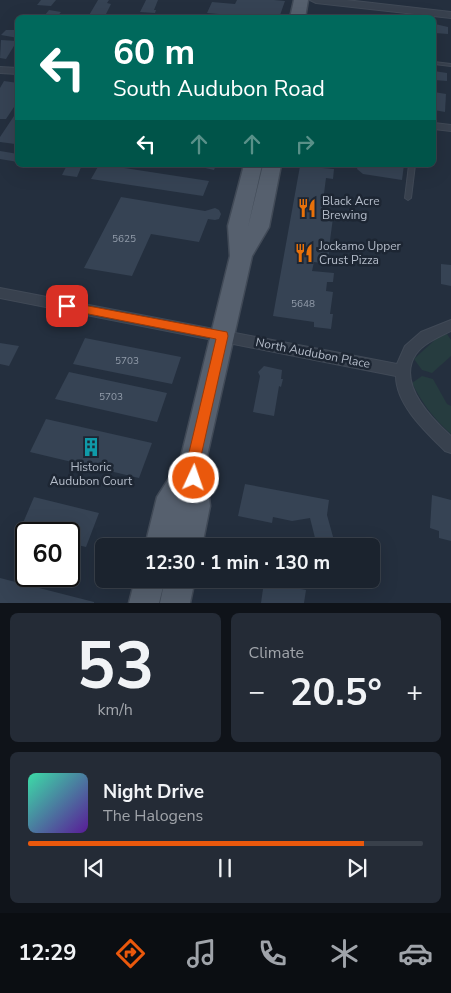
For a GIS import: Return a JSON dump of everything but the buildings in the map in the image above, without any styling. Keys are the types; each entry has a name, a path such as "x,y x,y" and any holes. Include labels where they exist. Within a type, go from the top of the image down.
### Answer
{"main road":[{"path":"298,15 301,0"},
{"path":"241,256 238,226 253,167"},
{"path":"189,538 196,506 192,465 241,256 259,226 272,167"},
{"path":"161,538 171,497 192,465"},
{"path":"144,603 148,588"},
{"path":"175,603 178,588"}],"street":[{"path":"316,0 451,15"},
{"path":"0,70 15,71"},
{"path":"436,126 451,128"},
{"name":"North Audubon Place","path":"0,293 403,370"},
{"path":"451,324 434,332 415,345 406,358 402,377 410,402 451,446"}],"lane":[{"path":"436,63 451,65"},
{"path":"408,198 412,167"}],"green space":[{"path":"447,334 451,340 451,356 432,373 422,370 414,359 437,338"},
{"path":"422,376 433,379 447,404 451,406 451,434 429,410 412,383"}],"place":[{"name":"Black Acre Brewing","path":"307,208"},
{"name":"Jockamo Upper Crust Pizza","path":"304,253"},
{"name":"Historic Audubon Court","path":"91,447"}],"route":[{"path":"67,306 222,336 192,465 194,478"}]}
